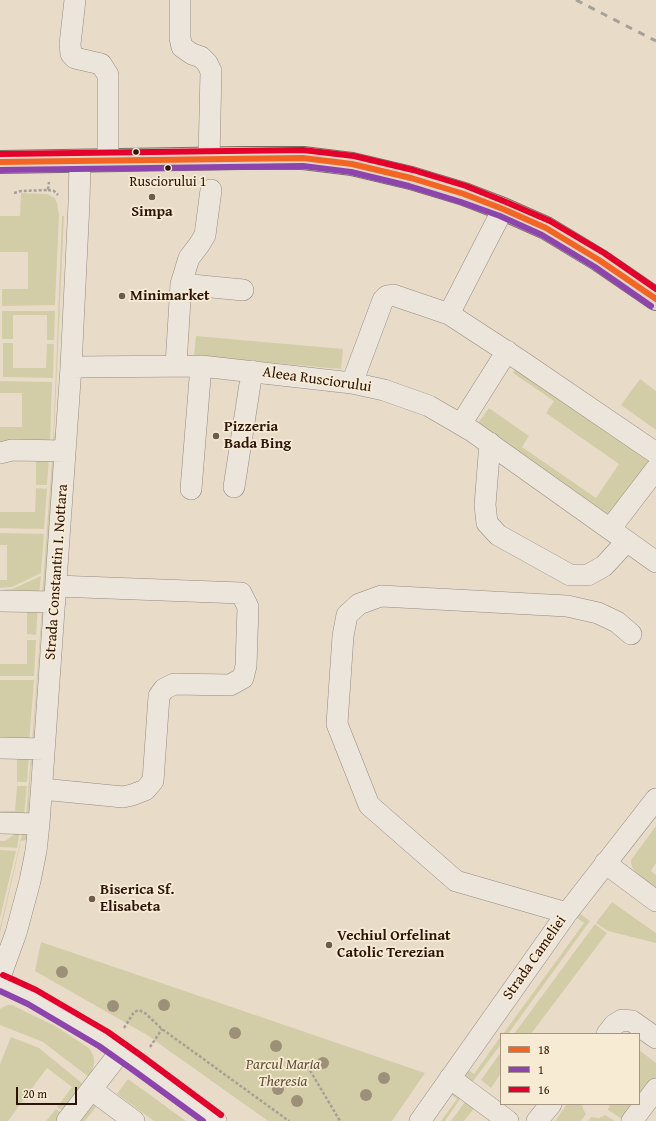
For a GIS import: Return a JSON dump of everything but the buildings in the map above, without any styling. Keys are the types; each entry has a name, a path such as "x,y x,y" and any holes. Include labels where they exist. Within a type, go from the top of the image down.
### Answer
{"main road":[{"path":"0,162 209,158 303,158 352,164 411,178 464,194 503,209 552,232 599,260 656,298"}],"street":[{"path":"75,0 70,44 71,54 75,58 101,64 108,75 108,160"},
{"path":"180,0 180,38 182,47 208,63 211,71 209,158"},
{"name":"Strada Constantin I. Nottara","path":"0,977 16,933 30,881 36,851 39,824 71,367 80,161"},
{"path":"176,365 181,284 189,258 205,235 211,190"},
{"path":"449,314 503,209"},
{"path":"181,284 244,290"},
{"path":"352,383 382,300 387,296 393,295 449,314 507,351 656,454"},
{"path":"461,424 507,351"},
{"path":"191,489 201,366"},
{"name":"Aleea Rusciorului","path":"71,367 201,366 352,383 384,390 429,406 461,424 490,443 656,562"},
{"path":"234,487 252,371"},
{"path":"490,443 485,505 487,523 498,535 570,575 588,576 604,566 627,541"},
{"path":"0,453 12,450 65,451"},
{"path":"610,529 656,469"},
{"path":"0,601 56,594 241,593 248,607 246,666 243,678 230,685 174,684 164,689 159,696 153,781 145,790 123,797 42,788"},
{"path":"567,913 456,881 369,805 337,724 343,636 347,615 360,604 381,596 567,606 598,613 617,622 631,634"},
{"path":"0,748 44,749"},
{"name":"Strada Cameliei","path":"420,1121 567,913 656,799"},
{"path":"0,823 39,824"},
{"path":"605,863 656,900"},
{"path":"0,982 32,997 117,1048 216,1121"},
{"path":"608,1033 614,1025 622,1020 632,1021 656,1038"},
{"path":"68,1121 92,1090 117,1048"},
{"path":"450,1078 508,1121"},
{"path":"632,1121 656,1089"},
{"path":"92,1090 134,1121"},
{"path":"537,1121 550,1105"}],"path":[{"path":"14,193 21,190 38,190"},
{"path":"117,1048 134,1012 139,1010 145,1013 162,1029 289,1121"},
{"path":"305,1062 340,1121"}],"green space":[{"path":"21,193 47,194 55,198 57,203 59,215 55,305 2,306 2,289 28,289 28,252 0,252 0,216 20,216"},
{"path":"62,216 64,216 54,434 62,435 53,444"},
{"path":"2,311 55,311 54,340 47,340 47,315 13,315 13,339 2,339"},
{"path":"196,336 343,349 341,369 194,356"},
{"path":"3,343 13,343 13,368 46,368 47,344 54,344 53,378 3,377"},
{"path":"521,361 656,453 610,529 472,431 489,408 529,436 522,447 596,498 619,464 546,413 554,401 513,373"},
{"path":"640,379 656,391 656,430 621,405"},
{"path":"0,381 52,382 50,443 0,443 0,427 22,427 22,393 0,393"},
{"path":"49,458 47,485 36,485 36,461 0,461"},
{"path":"52,459 55,461 45,585 50,586 42,596"},
{"path":"36,488 47,489 44,529 0,528 0,512 35,512"},
{"path":"0,533 44,534 41,573 12,587 0,588 0,580 7,580 7,545 0,545"},
{"path":"41,576 39,595 0,595 0,590 12,589"},
{"path":"38,607 36,635 27,634 27,611"},
{"path":"42,607 47,619 42,620 34,731 38,732 32,743"},
{"path":"27,640 36,640 34,676 0,676 0,664 27,664"},
{"path":"0,680 34,680 29,743 0,741"},
{"path":"29,754 27,782 17,782 17,757"},
{"path":"31,755 36,766 31,767 29,805 33,806 31,812 26,816"},
{"path":"17,786 27,786 24,816 0,815 0,811 15,811"},
{"path":"656,826 656,863 651,871 656,875 656,887 633,869 631,860"},
{"path":"20,830 17,848 0,847 0,841 5,841"},
{"path":"23,830 27,836 26,840 21,841 0,933 0,928"},
{"path":"0,850 16,851 0,918"},
{"path":"612,902 656,933 656,943 608,931 596,923"},
{"path":"579,913 590,921 509,1033 504,1033 584,923 576,917"},
{"path":"595,924 607,933 532,1033 515,1033"},
{"name":"Parcul Maria Theresia","path":"41,942 425,1073 392,1121 268,1121 147,1035 35,971"},
{"path":"8,1005 12,1005 55,1026 89,1048 94,1058 90,1078 43,1042 0,1025 0,1009"},
{"path":"11,1037 39,1048 83,1084 63,1111 57,1107 72,1087 47,1068 8,1121 0,1121 0,1064"},
{"path":"500,1037 500,1045 471,1084 464,1077 466,1068 474,1074"},
{"path":"640,1051 656,1063 656,1079 640,1101"},
{"path":"500,1053 500,1074 491,1088 481,1080"},
{"path":"128,1079 186,1121 154,1121 117,1094"},
{"path":"452,1092 462,1096 445,1121 441,1121 457,1099 449,1093"},
{"path":"467,1099 476,1106 464,1121 451,1121"},
{"path":"96,1101 99,1103 85,1121 81,1121"},
{"path":"566,1105 582,1105 586,1114 581,1121 555,1121"},
{"path":"610,1105 636,1105 625,1121 608,1110"},
{"path":"56,1109 61,1113 56,1121 46,1121"},
{"path":"605,1115 615,1121 588,1121 591,1117 599,1118"}],"railway":[{"path":"576,0 656,41"}],"transit line":[{"name":"16","path":"0,154 303,150 354,156 413,170 466,186 550,221 604,253 656,289"},
{"name":"18","path":"0,162 303,158 352,164 411,178 464,194 546,228 599,260 656,299"},
{"name":"1","path":"0,170 303,166 351,172 409,186 500,216 542,235 595,267 651,306"},
{"name":"16","path":"3,975 36,990 108,1032 221,1115"},
{"name":"1","path":"0,991 28,1004 99,1046 203,1121"}],"place":[{"name":"Rusciorului 1","path":"168,168"},
{"name":"Simpa","path":"152,197"},
{"name":"Minimarket","path":"122,296"},
{"name":"Pizzeria Bada Bing","path":"216,436"},
{"name":"Biserica Sf. Elisabeta","path":"92,899"},
{"name":"Vechiul Orfelinat Catolic Terezian","path":"329,945"}]}
